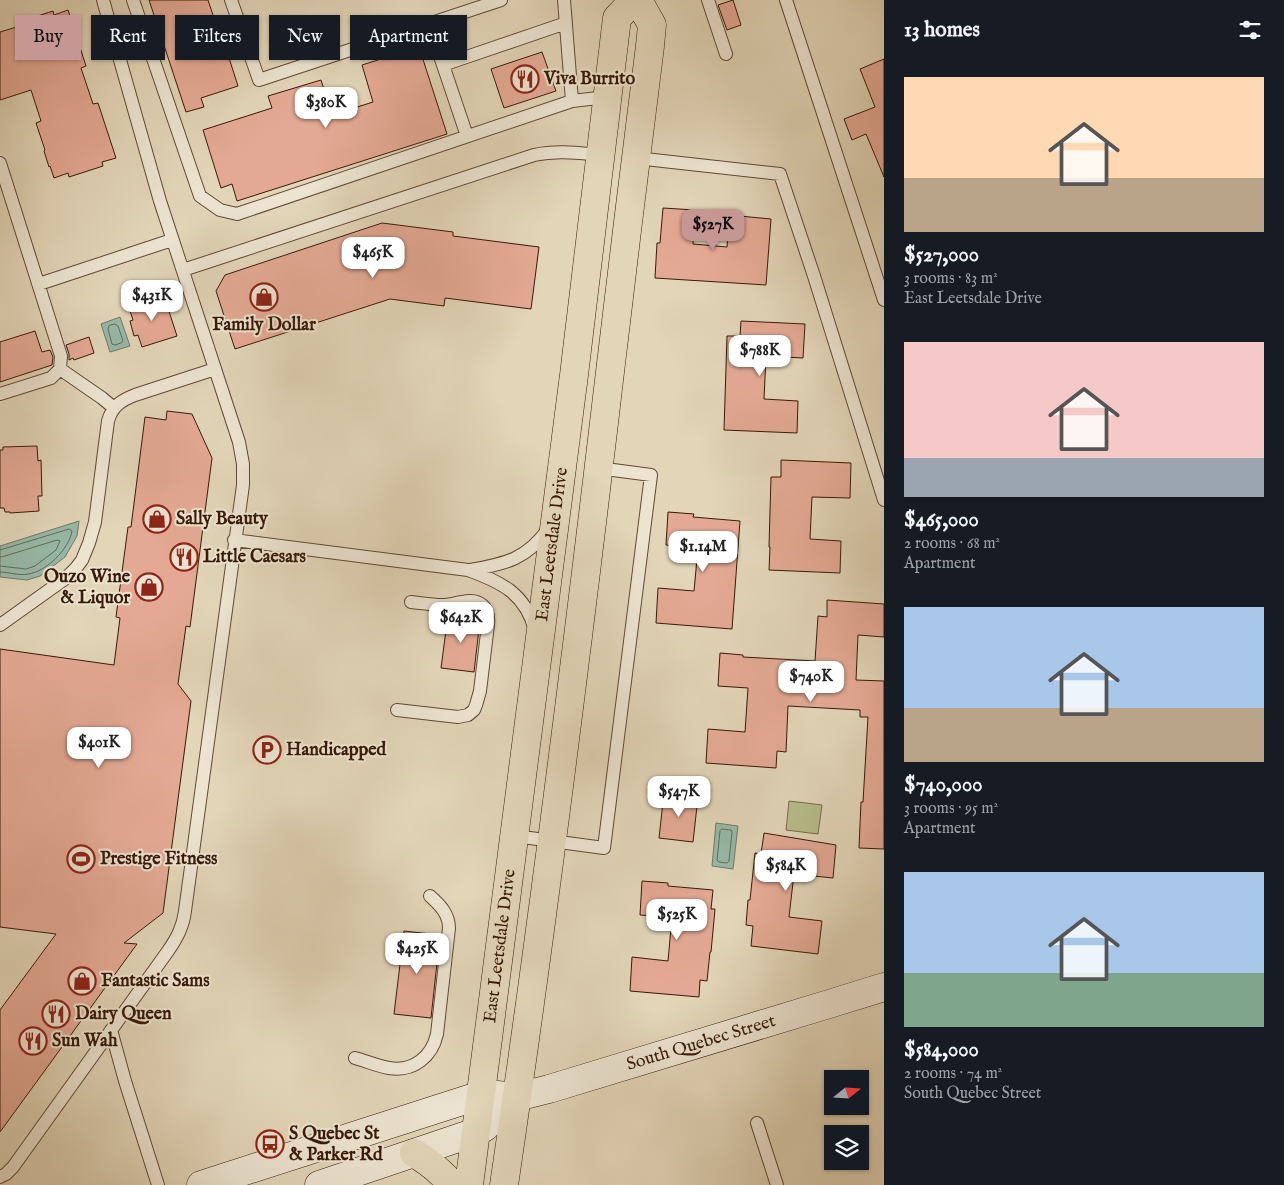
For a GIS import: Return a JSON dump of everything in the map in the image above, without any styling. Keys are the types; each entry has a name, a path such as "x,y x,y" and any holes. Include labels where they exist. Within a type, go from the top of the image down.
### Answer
{"main road":[{"name":"East Leetsdale Drive","path":"469,1185 574,375 617,18 634,0"},
{"name":"East Leetsdale Drive","path":"504,1185 552,841 652,25 638,0"},
{"name":"South Quebec Street","path":"200,1185 481,1095 497,1094 517,1097 884,987"},
{"name":"South Quebec Street","path":"319,1185 476,1132 485,1127 517,1097"},
{"path":"414,1153 428,1161 452,1185"}],"lane":[{"path":"0,1177 6,1174 13,1166 176,941 184,921 242,485 243,458 239,442 172,240 103,0"},
{"path":"133,0 200,196 220,210 237,214 572,101 607,97"},
{"path":"232,0 259,80 350,50"},
{"path":"452,15 486,2 501,0"},
{"path":"564,0 572,101"},
{"path":"708,0 726,54"},
{"path":"786,0 884,300"},
{"path":"443,65 566,23"},
{"path":"441,60 467,136"},
{"path":"183,270 534,155 548,152 601,155"},
{"path":"636,158 780,174 884,500"},
{"path":"0,163 61,352 60,369 51,378 0,394"},
{"path":"39,284 172,240"},
{"path":"0,625 66,578 82,560 95,522 108,421 114,408 123,400 135,395 215,368"},
{"path":"60,369 114,408"},
{"path":"514,836 604,848 651,475 598,468"},
{"path":"468,570 506,562 521,556 540,541 556,516"},
{"path":"234,540 468,570 502,585 522,602 534,625 538,653"},
{"path":"397,710 458,717 465,716 471,713 476,705 480,691 488,625 487,610 477,602 464,601 444,605 411,602"},
{"path":"355,1058 389,1068 402,1069 423,1060 434,1046 437,1034 449,923 445,912 430,896"},
{"path":"111,1030 124,1081 158,1185"},
{"path":"757,1123 777,1185"}],"shaded area":[{"path":"789,801 822,805 818,834 786,830"}],"water":[{"path":"120,317 130,346 110,352 101,324"},
{"path":"79,521 77,536 65,557 40,576 27,580 0,577 0,546"},
{"path":"716,823 738,826 733,869 712,866"}],"building":[{"path":"149,0 208,0 213,15 175,15 175,60 230,60 238,86 201,98 204,107 186,112 165,48 165,15 154,15"},
{"path":"733,0 741,25 727,30 718,5"},
{"path":"68,10 70,15 54,15"},
{"path":"53,11 54,15 41,15"},
{"path":"15,28 15,60 81,60 81,50 86,66 81,68 93,104 98,103 116,158 102,162 103,166 69,177 68,173 54,178 36,123 41,121 31,90 0,100 0,32"},
{"path":"542,52 556,91 504,108 491,69"},
{"path":"884,59 884,177 866,134 852,140 844,119 875,107 860,69"},
{"path":"378,60 423,60 447,134 237,201 232,184 221,188 203,130 272,108 268,96 321,80 332,115 373,102 362,65"},
{"path":"663,208 695,210 693,244 727,247 729,215 771,219 766,285 655,278 657,243 660,243"},
{"path":"382,223 453,232 453,236 539,247 531,309 445,298 444,306 390,299 235,349 216,291 225,275"},
{"path":"164,296 177,336 142,347 138,335 134,336 130,321 133,320 129,308"},
{"path":"741,321 805,324 803,358 766,356 764,399 798,401 797,433 724,430 727,336 740,336"},
{"path":"35,331 42,352 50,350 53,357 52,365 0,382 0,342"},
{"path":"89,337 94,353 69,360 66,345"},
{"path":"167,411 192,414 212,458 190,627 186,626 178,684 191,701 163,913 124,943 137,944 0,1132 0,1010 56,934 0,927 0,649 114,665 120,618 116,617 128,527 131,527 145,417 166,420"},
{"path":"37,446 38,461 41,460 42,496 38,496 39,511 5,512 4,508 0,508 0,450 3,450 3,447"},
{"path":"781,460 851,463 850,498 812,497 810,539 841,541 840,573 769,570 771,477 781,477"},
{"path":"668,512 694,514 693,517 740,521 732,629 656,623 658,588 694,591 698,548 666,545"},
{"path":"827,600 884,604 884,637 858,635 856,680 884,681 884,849 859,848 868,717 860,717 860,710 788,706 786,752 777,751 776,768 706,763 708,729 745,732 748,688 718,686 720,653 743,655 743,657 815,661 818,616 827,617"},
{"path":"448,615 480,620 474,672 441,668"},
{"path":"664,793 698,797 693,842 659,838"},
{"path":"764,833 836,845 833,878 794,874 789,917 822,921 818,954 751,946 753,926 746,925 748,900 750,900 755,853 761,854"},
{"path":"642,881 668,883 668,886 713,890 711,909 715,909 711,952 707,981 700,980 699,997 630,991 632,957 668,961 672,917 640,915"},
{"path":"404,931 440,935 431,1018 394,1014"}],"place":[{"name":"Viva Burrito","path":"525,79"},
{"name":"Family Dollar","path":"264,297"},
{"name":"Sally Beauty","path":"157,519"},
{"name":"Little Caesars","path":"184,557"},
{"name":"Ouzo Wine & Liquor","path":"149,587"},
{"name":"Handicapped","path":"267,750"},
{"name":"Prestige Fitness","path":"81,859"},
{"name":"Fantastic Sams","path":"82,981"},
{"name":"Dairy Queen","path":"56,1014"},
{"name":"Sun Wah","path":"33,1041"},
{"name":"S Quebec St & Parker Rd","path":"270,1144"}]}
